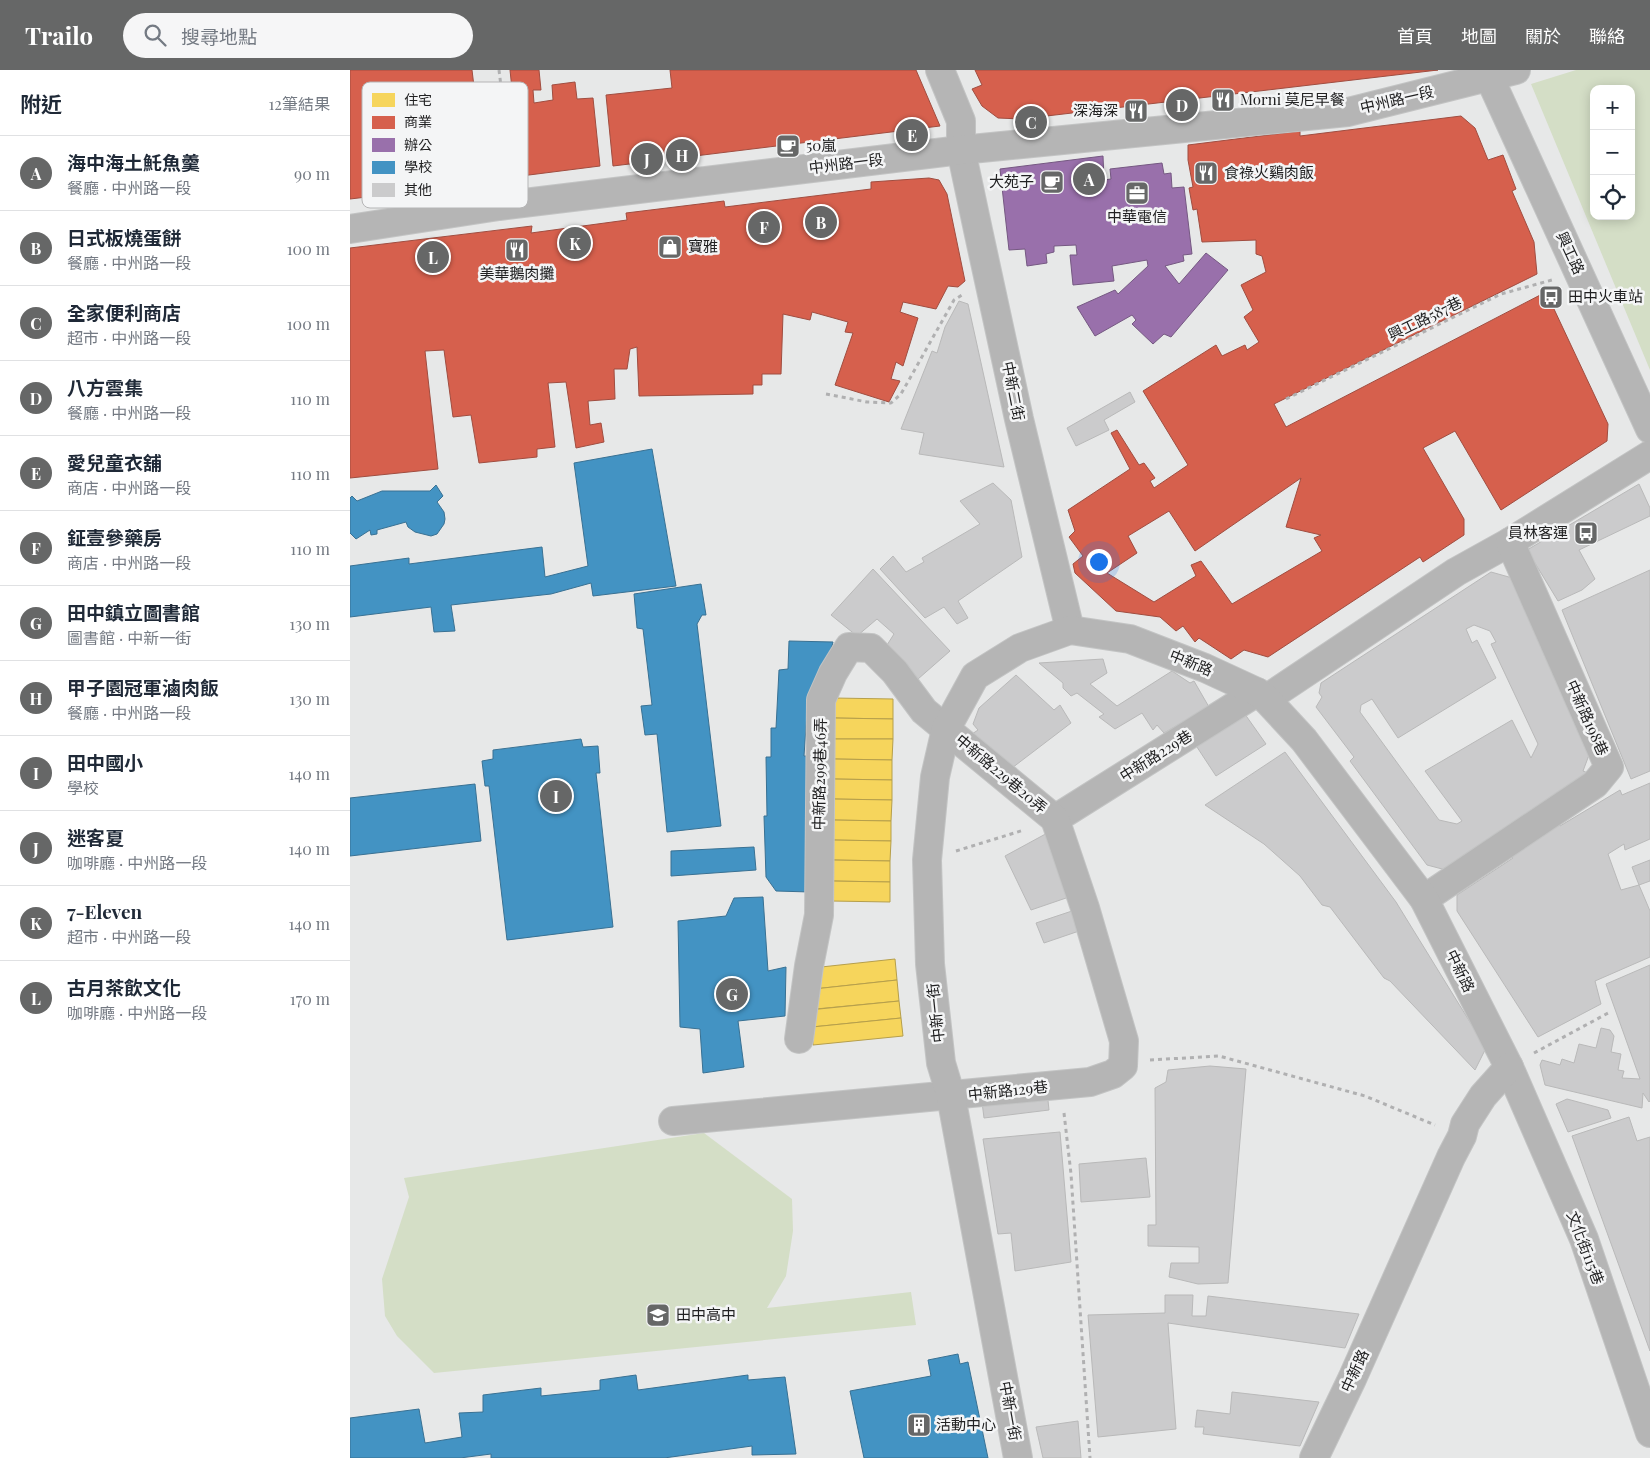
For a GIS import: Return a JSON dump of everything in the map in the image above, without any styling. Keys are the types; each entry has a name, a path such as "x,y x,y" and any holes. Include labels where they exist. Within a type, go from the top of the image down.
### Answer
{"street":[{"name":"中新二街","path":"940,70 961,120 961,150 1019,419 1070,630"},
{"name":"中州路一段","path":"528,202 961,150 1348,112 1488,74 1516,70"},
{"name":"興工路","path":"1488,74 1650,429"},
{"name":"中州路一段","path":"350,229 489,208"},
{"name":"中新路229巷","path":"1055,820 1261,695 1456,572 1510,542 1650,455"},
{"name":"中新路198巷","path":"1424,899 1595,784 1609,767 1510,542"},
{"name":"中新路","path":"1070,630 1130,639 1205,668 1261,695 1304,740 1424,899 1509,1067 1482,1096 1465,1124 1462,1136 1352,1379 1314,1458"},
{"name":"中新一街","path":"1018,1458 951,1096 941,1063 930,964 927,860 935,777 946,729 975,676 1020,648 1070,630"},
{"name":"中新路299巷46弄","path":"799,1039 818,915 821,700 833,673 849,647 871,648 895,672 924,711 946,729"},
{"name":"中新路229巷20弄","path":"946,729 1055,820"},
{"path":"1055,820 1085,908 1124,1041 1123,1066 1113,1074 1090,1082 1060,1085"},
{"name":"文化街115巷","path":"1509,1067 1584,1239 1642,1383 1650,1433"},
{"name":"中新路129巷","path":"673,1121 1060,1085"}],"path":[{"name":"興工路587巷","path":"1286,399 1502,294 1579,272"},
{"path":"826,394 867,402 891,403 901,394 954,300 988,276"},
{"path":"927,860 1055,820"},
{"path":"1509,1067 1610,1012"},
{"path":"1123,1066 1150,1060 1219,1056 1365,1096 1462,1136"},
{"name":"中新路129巷","path":"1060,1085 1071,1174 1090,1458"}],"green space":[{"path":"1576,70 1650,70 1650,370 1531,84"},
{"path":"704,1133 792,1199 793,1231 786,1276 767,1308 911,1292 916,1325 434,1373 397,1336 385,1316 382,1279 409,1197 404,1178"}],"building: 住宅":[{"path":"834,698 893,699 893,719 834,718"},
{"path":"834,718 893,719 893,739 834,739"},
{"path":"834,739 893,739 892,760 834,759"},
{"path":"834,759 892,760 892,780 833,779"},
{"path":"833,779 892,780 892,800 833,799"},
{"path":"833,799 892,800 891,821 832,820"},
{"path":"832,820 891,821 891,841 832,840"},
{"path":"832,840 891,841 890,861 832,860"},
{"path":"832,860 890,861 890,882 831,881"},
{"path":"831,881 890,882 890,902 831,901"},
{"path":"895,959 897,980 814,989 812,968"},
{"path":"897,980 899,1001 816,1009 814,989"},
{"path":"899,1001 901,1018 812,1027 809,1010"},
{"path":"901,1018 903,1036 813,1045 812,1027"}],"building: 商業":[{"path":"350,70 472,70 473,82 362,82 362,198 350,199"},
{"path":"510,70 539,70 541,90 533,90 534,103 553,100 552,85 575,82 577,99 593,98 600,166 528,175 528,82 511,82"},
{"path":"670,70 916,70 940,126 613,166 606,95 672,88"},
{"path":"975,70 1438,70 1021,119 998,118 982,106 972,89 982,85"},
{"path":"1461,116 1475,128 1488,160 1503,155 1516,189 1512,191 1534,242 1537,274 1274,404 1286,427 1546,292 1608,424 1607,441 1501,510 1455,431 1423,448 1464,519 1464,535 1423,562 1420,557 1268,657 1244,650 1231,659 1199,638 1195,642 1183,626 1176,631 1160,617 1116,611 1075,573 1073,564 1083,556 1069,537 1075,531 1068,510 1130,469 1111,433 1117,430 1139,465 1144,463 1155,478 1150,481 1154,488 1188,465 1143,391 1216,345 1222,356 1245,345 1247,350 1259,342 1244,317 1253,310 1241,285 1266,272 1262,256 1256,254 1256,240 1202,242 1197,209 1193,210 1189,188 1193,187 1188,160 1188,145 1300,131 1300,136","holes":["1301,478 1286,527 1321,535 1314,538 1322,551 1232,604 1201,561 1191,565 1196,576 1154,602 1107,573 1137,553 1128,536 1169,511 1195,551"]},
{"path":"929,178 939,180 947,194 965,281 958,287 948,286 936,309 903,302 900,312 918,318 903,366 896,362 891,379 900,381 889,402 835,385 853,333 845,332 848,322 812,312 810,320 783,314 781,374 762,374 762,385 753,385 753,394 639,396 637,347 630,349 627,369 614,369 615,399 588,401 590,425 601,423 604,442 576,448 566,382 548,383 555,447 537,449 537,457 479,463 471,415 453,417 444,350 425,351 438,469 350,478 350,248 532,226 531,233 627,220 626,213 724,201 725,207 871,189 871,182"}],"building: 辦公":[{"path":"1103,156 1104,180 1111,179 1110,169 1162,163 1164,174 1171,173 1172,188 1184,187 1192,254 1183,255 1184,261 1165,266 1179,284 1206,253 1228,270 1171,337 1164,334 1153,344 1132,324 1136,320 1132,315 1095,336 1077,307 1115,290 1118,294 1148,266 1147,260 1112,266 1114,281 1073,285 1070,255 1077,255 1076,245 1054,246 1054,252 1046,254 1047,263 1027,266 1025,249 1009,250 1000,169"}],"building: 學校":[{"path":"652,449 676,586 593,596 591,583 551,594 451,605 455,631 434,632 431,607 350,617 350,566 409,558 409,564 542,547 545,577 588,566 574,463"},
{"path":"436,485 443,496 437,502 444,512 445,519 437,534 431,536 415,532 408,527 406,522 377,530 377,534 371,535 370,530 356,539 350,533 350,498 352,496 357,501 382,491 430,491"},
{"path":"701,584 706,615 702,615 697,624 721,826 667,832 657,734 645,735 641,706 652,705 643,629 637,628 634,594"},
{"path":"789,641 833,642 819,699 808,699 804,756 810,756 810,892 776,891 766,877 764,816 767,816 766,757 771,757 771,728 776,728 779,670 788,669"},
{"path":"581,739 583,747 598,746 600,773 596,773 613,927 507,940 489,786 485,786 482,761 493,759 493,750"},
{"path":"475,784 481,841 350,856 350,798"},
{"path":"754,847 756,870 671,876 671,851"},
{"path":"763,897 768,971 786,967 785,1016 738,1021 744,1067 703,1073 700,1029 680,1027 678,921 726,916 734,898"},
{"name":"活動中心","path":"958,1354 960,1364 968,1362 988,1458 864,1458 850,1391 931,1376 928,1360"},
{"path":"636,1375 638,1390 748,1375 748,1380 785,1377 796,1454 752,1455 752,1446 664,1458 491,1458 491,1454 460,1458 350,1458 350,1418 419,1409 425,1443 462,1437 459,1413 483,1412 483,1395 541,1388 541,1396 600,1390 600,1380"}],"building: 其他":[{"path":"959,301 968,304 1004,467 919,454 924,433 901,429 932,351 937,353 945,327"},
{"path":"1130,392 1135,402 1104,420 1109,430 1076,446 1067,428"},
{"path":"993,483 1011,500 1022,557 958,601 968,618 957,624 944,607 925,618 880,569 893,556 906,572 924,562 922,558 980,524 960,501"},
{"name":"員林客運","path":"1639,484 1650,508 1650,516 1579,550 1595,579 1582,590 1558,601 1527,550"},
{"path":"873,569 950,651 918,679 887,645 894,634 877,619 857,636 831,615"},
{"path":"1650,570 1650,771 1631,779 1562,610"},
{"path":"1491,572 1516,579 1589,755 1583,771 1590,774 1446,870 1427,865 1350,761 1354,757 1316,707 1322,697 1319,693 1321,683","holes":["1474,625 1490,631 1496,642 1491,644 1538,744 1531,758 1512,720 1425,771 1462,821 1457,824 1439,820 1360,712 1361,705 1372,699 1398,738 1496,678 1477,640 1472,643 1466,629"]},
{"path":"1103,659 1107,673 1090,684 1117,706 1172,671 1190,683 1194,681 1209,707 1164,733 1157,725 1153,730 1142,713 1115,729 1099,717 1104,714 1077,693 1071,696 1063,688 1063,683 1039,663"},
{"path":"1016,675 1054,710 1060,705 1071,723 1008,771 972,734 978,730 973,724 979,708"},
{"path":"1242,710 1266,744 1216,776 1193,741"},
{"path":"1285,752 1396,902 1486,1048 1475,1070 1390,981 1384,978 1330,907 1322,905 1300,876 1264,844 1205,805"},
{"path":"1650,783 1650,839 1625,850 1624,844 1608,854 1621,890 1639,885 1650,911 1650,957 1595,981 1601,1004 1538,1037 1457,911 1457,895 1513,858 1510,855 1557,821 1560,826 1620,790 1622,795"},
{"path":"1051,831 1069,897 1031,910 1005,856"},
{"path":"1650,860 1650,881 1639,885 1632,867"},
{"path":"1075,910 1082,930 1044,943 1036,923"},
{"path":"1650,965 1650,1101 1643,1093 1642,1108 1545,1085 1540,1065 1542,1060 1560,1065 1562,1059 1574,1063 1579,1044 1596,1048 1601,1028 1610,1030 1614,1036 1611,1052 1621,1054 1618,1070 1624,1071 1622,1078 1640,1079 1606,984"},
{"path":"1210,1066 1246,1069 1228,1283 1198,1284 1169,1277 1171,1263 1199,1263 1199,1247 1148,1246 1148,1225 1156,1225 1155,1088 1166,1082 1168,1070"},
{"path":"1047,1091 1049,1110 984,1118 982,1102"},
{"path":"1567,1099 1608,1110 1611,1118 1568,1132 1556,1104"},
{"path":"1629,1117 1637,1141 1650,1137 1650,1351 1572,1136"},
{"path":"1060,1132 1071,1262 1015,1271 1011,1233 998,1234 983,1139"},
{"path":"1146,1158 1150,1197 1081,1202 1079,1164"},
{"path":"1165,1295 1193,1295 1192,1316 1206,1316 1208,1296 1359,1314 1345,1348 1168,1323 1176,1429 1098,1437 1088,1315 1165,1313"},
{"path":"1232,1392 1319,1402 1300,1446 1203,1434 1204,1427 1195,1427 1197,1410 1230,1414"},
{"path":"1078,1421 1081,1458 1043,1458 1036,1427"}],"place":[{"name":"Morni 莫尼早餐","path":"1223,100"},
{"name":"八方雲集","path":"1182,105"},
{"name":"深海深","path":"1136,111"},
{"name":"全家便利商店","path":"1031,122"},
{"name":"愛兒童衣舖","path":"912,135"},
{"name":"50嵐","path":"788,146"},
{"name":"甲子園冠軍滷肉飯","path":"682,155"},
{"name":"迷客夏","path":"647,159"},
{"name":"食祿火鷄肉飯","path":"1206,173"},
{"name":"海中海土魠魚羹","path":"1089,179"},
{"name":"大苑子","path":"1052,182"},
{"name":"中華電信","path":"1137,193"},
{"name":"日式板燒蛋餅","path":"821,222"},
{"name":"鉦壹參藥房","path":"764,227"},
{"name":"7-Eleven","path":"575,243"},
{"name":"寶雅","path":"670,247"},
{"name":"美華鵝肉攤","path":"517,250"},
{"name":"古月茶飲文化","path":"433,257"},
{"name":"田中火車站","path":"1551,297"},
{"name":"員林客運","path":"1586,533"},
{"name":"田中國小","path":"556,796"},
{"name":"田中鎮立圖書館","path":"732,994"},
{"name":"田中高中","path":"658,1315"},
{"name":"活動中心","path":"919,1425"}]}
